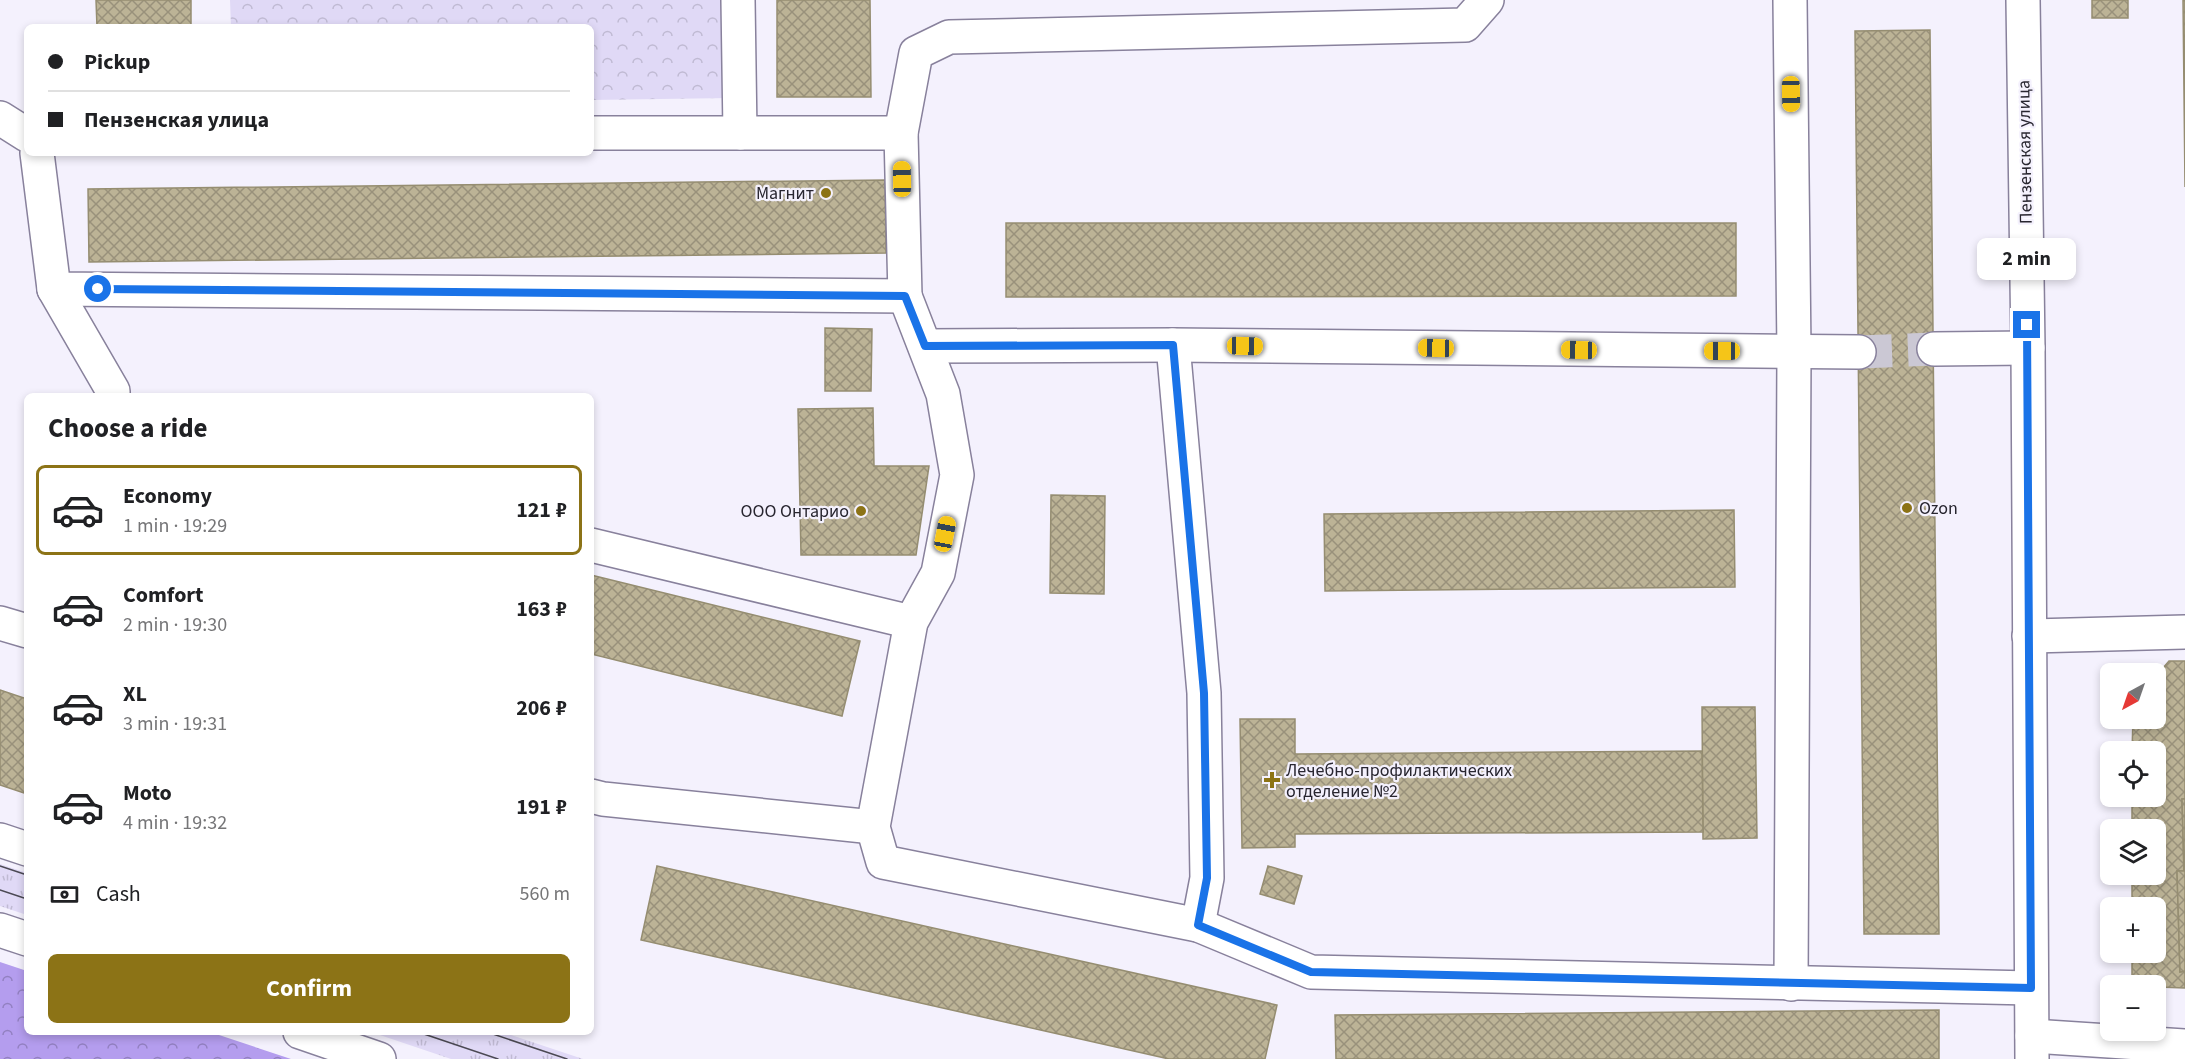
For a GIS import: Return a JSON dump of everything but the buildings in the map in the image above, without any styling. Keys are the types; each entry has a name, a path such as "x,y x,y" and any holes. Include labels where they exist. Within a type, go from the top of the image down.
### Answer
{"street":[{"path":"738,0 740,133"},
{"path":"1487,0 1465,25 950,37 916,53 901,133 905,296 943,394 957,475 938,573 911,622 873,827 883,862 1198,925 1311,972 2031,988"},
{"path":"1790,0 1794,352 1791,984"},
{"name":"Пензенская улица","path":"2023,0 2028,348 2032,1048"},
{"path":"0,118 24,133"},
{"path":"594,133 901,133"},
{"path":"37,156 54,289 113,393"},
{"path":"54,289 905,296"},
{"path":"1173,345 1204,693 1207,878 1198,925"},
{"path":"925,346 1173,345 1859,352"},
{"path":"1934,349 2028,348"},
{"path":"594,547 911,622"},
{"path":"0,623 24,630"},
{"path":"2029,636 2185,632"},
{"path":"594,797 873,827"},
{"path":"0,840 24,848"},
{"path":"0,930 24,938"},
{"path":"309,1035 379,1059"},
{"path":"2032,1048 2185,1046"}],"green space":[{"path":"230,0 728,0 730,98 594,100 594,24 231,24"},
{"path":"0,864 24,872 24,914 0,906"},
{"path":"0,962 24,970 24,1035 219,1035 291,1059 0,1059"},
{"path":"380,1035 511,1035 583,1059 451,1059"}],"tunnel":[{"path":"1859,352 1934,349"}],"tram line":[{"path":"0,866 24,874"},
{"path":"0,890 24,898"},
{"path":"427,1035 498,1059"},
{"path":"496,1035 567,1059"}],"place":[{"name":"Магнит","path":"826,193"},
{"name":"Ozon","path":"1907,508"},
{"name":"ООО Онтарио","path":"861,511"},
{"name":"Лечебно-профилактических отделение №2","path":"1272,780"}],"route":[{"path":"98,289 905,296 925,346 1173,345 1204,693 1207,878 1198,925 1311,972 2031,988 2027,325"}]}
